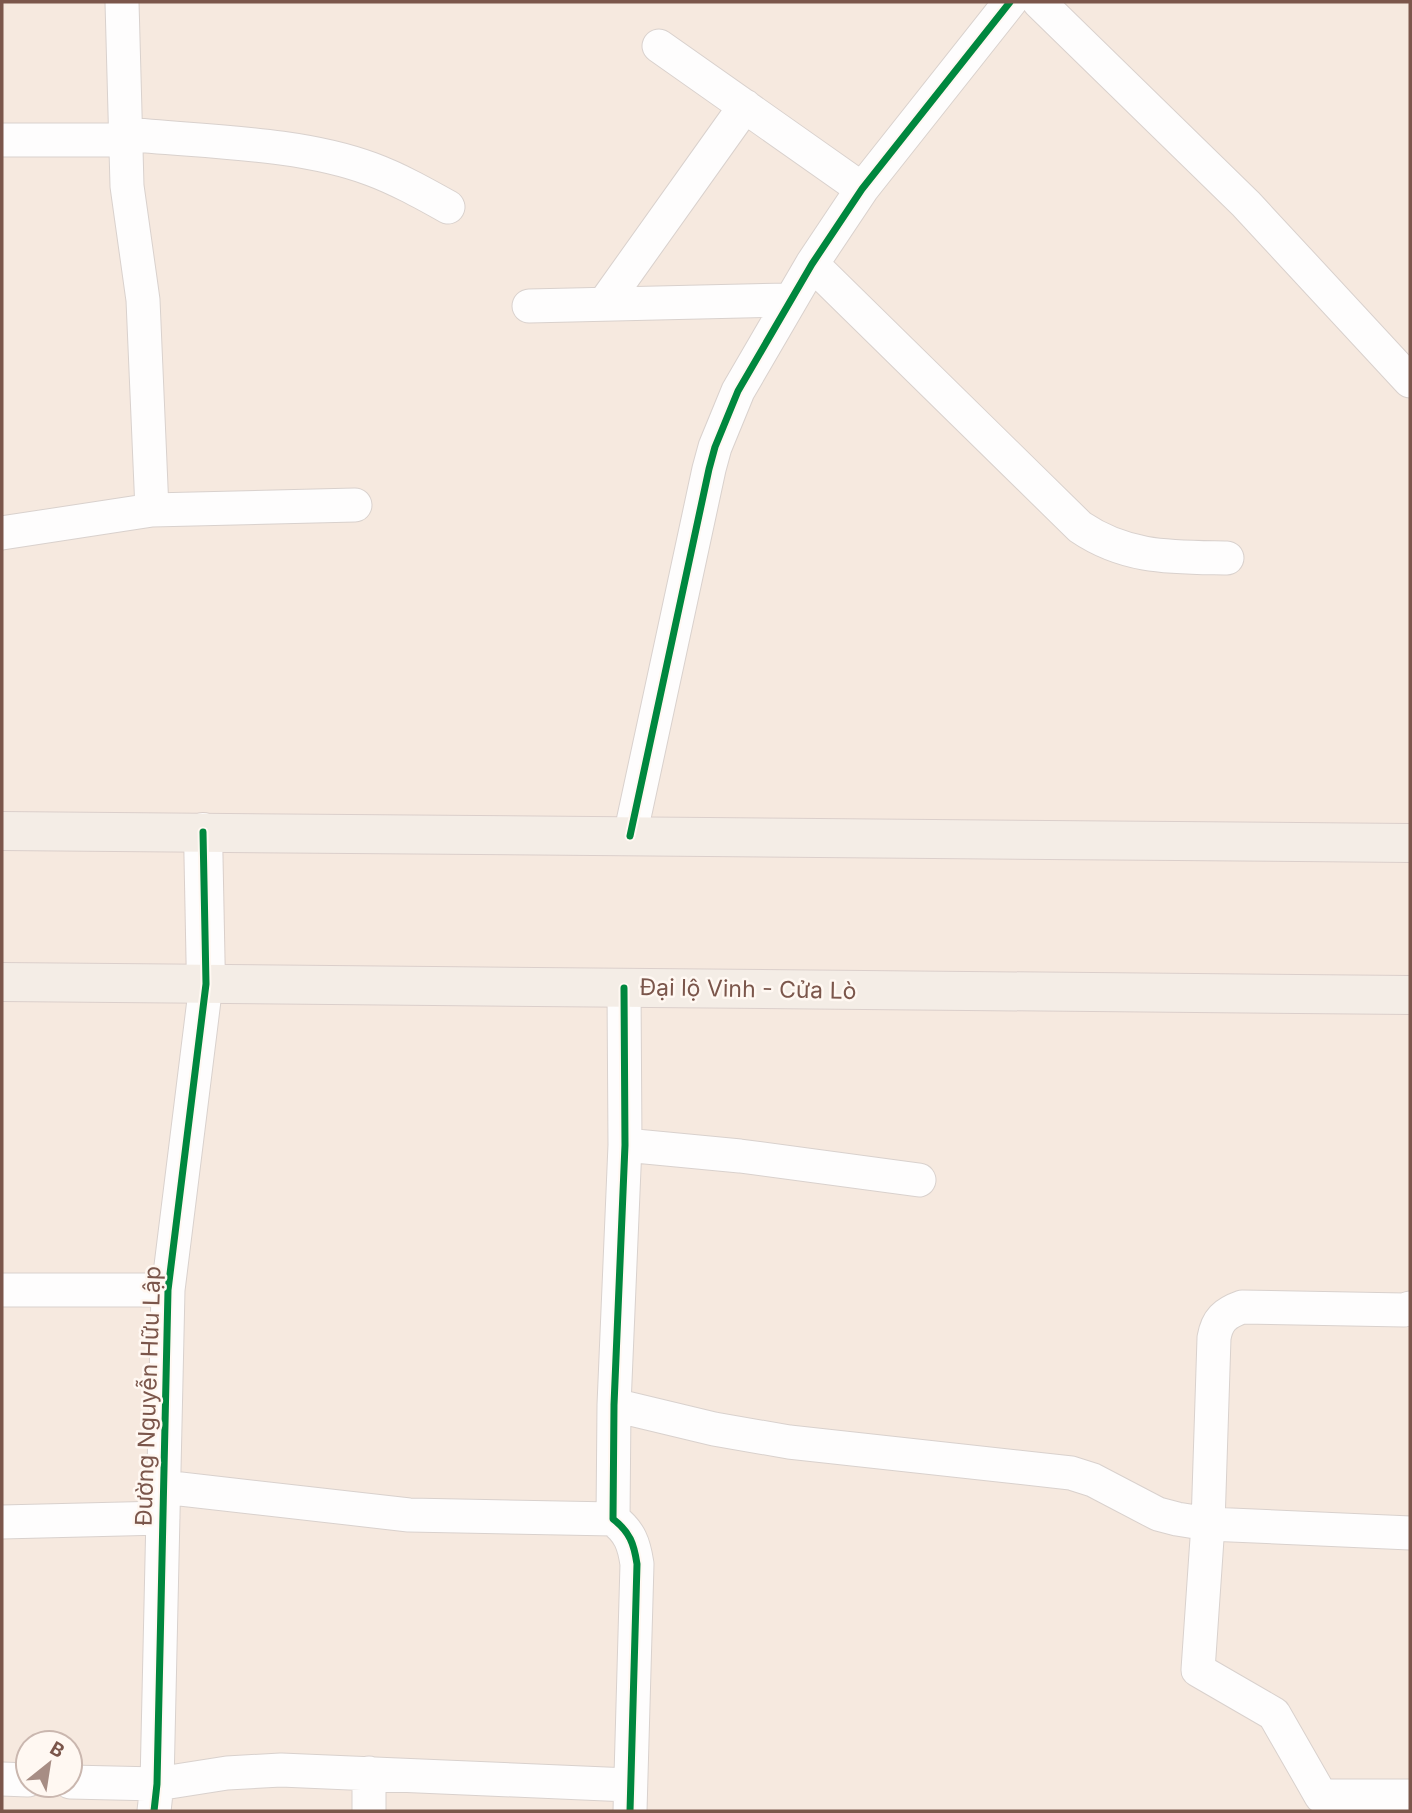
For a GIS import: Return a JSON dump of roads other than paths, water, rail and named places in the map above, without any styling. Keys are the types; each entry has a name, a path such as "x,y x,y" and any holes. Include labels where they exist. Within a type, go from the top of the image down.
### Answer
{"main road":[{"path":"2,831 1410,843"},
{"name":"Đại lộ Vinh - Cửa Lò","path":"2,982 1410,995"}],"street":[{"path":"122,2 127,186 143,300 152,510"},
{"path":"630,836 715,447 738,391 789,300 862,189 1010,2"},
{"path":"1040,2 1246,204 1410,381"},
{"path":"659,46 862,189"},
{"path":"604,304 745,106"},
{"path":"2,140 126,137 288,149 332,157 381,173 448,207"},
{"path":"812,264 1080,527 1102,541 1126,550 1160,556 1227,558"},
{"path":"528,306 789,300"},
{"path":"2,533 152,510 355,505"},
{"path":"202,832 205,984"},
{"name":"Đường Nguyễn Hữu Lập","path":"155,1798 168,1290 205,984"},
{"path":"613,1519 614,1405 625,1145 624,988"},
{"path":"625,1145 740,1156 919,1180"},
{"path":"2,1290 168,1290"},
{"path":"1410,1308 1242,1307 1230,1311 1221,1319 1214,1338 1208,1524 1198,1670 1274,1714 1321,1796 1410,1796"},
{"path":"614,1405 715,1429 789,1442 1071,1472 1093,1480 1158,1514 1208,1524 1410,1533"},
{"path":"2,1522 163,1502 409,1515 613,1519 630,1536 634,1545 637,1564 630,1798 369,1773 281,1770 240,1773 155,1798 84,1785"},
{"path":"369,1773 369,1811"}]}
